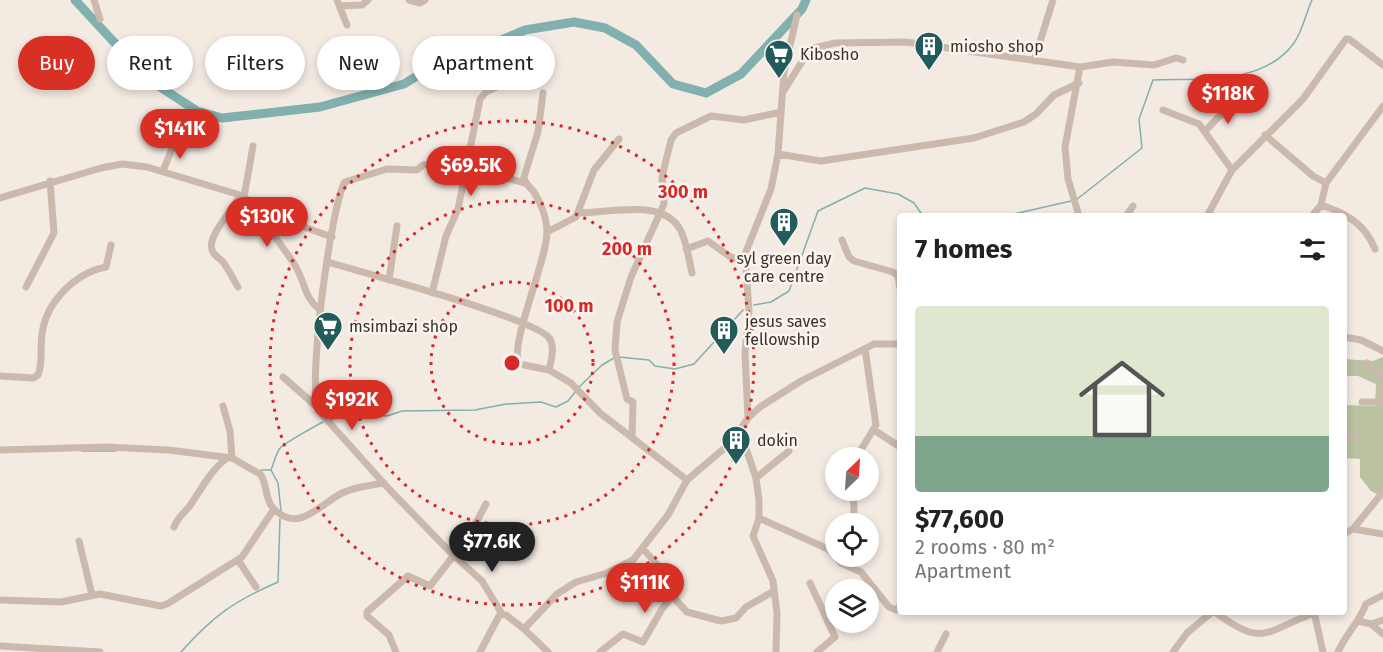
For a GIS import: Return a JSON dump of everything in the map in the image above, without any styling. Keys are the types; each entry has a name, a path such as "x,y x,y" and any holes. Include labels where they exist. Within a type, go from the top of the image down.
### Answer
{"street":[{"path":"94,0 100,19"},
{"path":"347,25 338,3 362,5 368,0"},
{"path":"409,0 420,3 425,0"},
{"path":"1034,61 1053,0"},
{"path":"748,418 745,352 749,311 744,262 747,245 762,216 771,189 778,154 784,72 797,15"},
{"path":"1209,213 1232,170 1303,99 1347,39 1383,65"},
{"path":"783,92 810,49 835,43 906,42 1080,67 1113,62 1154,65 1176,58 1183,60"},
{"path":"1078,213 1068,179 1065,147 1079,83 1080,67"},
{"path":"778,154 821,161 974,138 1024,122 1036,114 1054,94 1079,83"},
{"path":"432,293 446,236 458,209 465,167 479,114 480,99 490,90"},
{"path":"543,93 537,139 524,172 525,183 541,205 547,232 544,256 523,324 516,358 519,364 549,370 571,383 600,413 687,480"},
{"path":"1206,130 1232,103"},
{"path":"1314,213 1321,205 1326,183 1383,106"},
{"path":"1163,110 1194,120 1206,130 1232,170"},
{"path":"632,437 633,402 627,399 615,350 617,322 627,286 662,213 665,194 662,177 666,152 674,135 711,117 747,120 781,112"},
{"path":"1265,135 1321,182 1326,183"},
{"path":"547,232 574,219 579,213 594,171 619,139"},
{"path":"163,171 175,141"},
{"path":"238,287 222,261 213,253 211,244 213,235 242,196 253,146"},
{"path":"0,198 50,182 122,164 163,171 242,196 265,211 289,222 332,237"},
{"path":"316,406 319,309 345,182 387,169 417,170 423,165 436,164 465,167 525,183"},
{"path":"26,286 54,233 50,182"},
{"path":"1321,205 1337,213"},
{"path":"1128,213 1133,206"},
{"path":"579,213 639,210 662,213 678,226 692,273"},
{"path":"265,211 272,233 295,266 309,300 319,309"},
{"path":"1347,218 1364,227 1375,249"},
{"path":"389,280 397,226"},
{"path":"843,240 849,257 854,261 897,275"},
{"path":"686,249 708,241 729,256 744,262"},
{"path":"0,376 33,378 38,375 42,334 51,305 83,277 94,270 106,267 111,245"},
{"path":"327,262 474,304 540,330 550,338 552,346 549,370"},
{"path":"1347,338 1361,340 1383,351"},
{"path":"524,629 557,594 576,582 623,566 643,549 668,515 687,480 740,431 748,418 780,393 879,343 897,344"},
{"path":"863,447 874,430 876,418 868,385 865,349"},
{"path":"1367,363 1383,378"},
{"path":"283,377 316,406 384,483 453,555 482,581 502,614 524,629 548,652"},
{"path":"1362,402 1383,402 1383,387"},
{"path":"174,527 178,516 191,505 199,489 229,458 230,431 223,406"},
{"path":"874,430 897,445"},
{"path":"740,431 756,478 759,518 753,536 767,564 774,591 777,613 776,652"},
{"path":"1347,438 1356,436"},
{"path":"0,450 106,447 169,450 229,458 260,474 274,509 281,515 306,518 344,492 384,483"},
{"path":"756,478 789,451"},
{"path":"1347,532 1353,529 1383,492"},
{"path":"396,652 392,638 367,616 367,612 403,578 412,577 430,586 471,532 486,504"},
{"path":"0,600 61,602 92,595 161,606 238,560 274,509"},
{"path":"759,518 825,548"},
{"path":"1353,529 1383,534"},
{"path":"79,541 92,595"},
{"path":"600,652 623,634 643,642 662,609 673,597 674,589 667,575 643,549"},
{"path":"238,560 256,587"},
{"path":"849,567 861,573 871,582 889,607 897,609"},
{"path":"810,583 835,637 817,652"},
{"path":"673,597 687,612 721,621 736,618 746,607 774,591"},
{"path":"1338,652 1363,616 1366,604 1383,595"},
{"path":"480,652 498,616 502,614"},
{"path":"1173,652 1187,633 1209,615"},
{"path":"1218,615 1242,631 1258,635 1309,615"},
{"path":"1314,615 1323,652"},
{"path":"1371,624 1383,620"},
{"path":"1358,621 1371,624 1383,634"},
{"path":"937,652 946,634"},
{"path":"0,646 100,652"}],"green space":[{"path":"1383,357 1383,494 1381,496 1371,491 1360,477 1360,459 1347,458 1347,405 1375,406 1376,384 1358,376 1347,376 1347,359 1373,361"}],"waterway":[{"path":"75,0 148,79 197,111 222,118 320,107 404,84 441,61 482,48 525,30 574,22 605,28 636,45 673,84 706,93 741,74 802,9 806,0"},
{"path":"1076,200 1142,148 1139,119 1153,80 1229,77 1265,67 1281,57 1294,43 1312,0"},
{"path":"754,305 771,302 789,291 818,211 865,188 898,194 914,203 921,213"},
{"path":"1018,213 1071,201"},
{"path":"619,357 649,360 655,366 675,369 694,364 743,310"},
{"path":"579,387 602,365 614,358"},
{"path":"330,420 350,413 387,416 402,411 475,410 506,404 541,402 556,407 568,401 576,391"},
{"path":"281,511 278,483 271,470 278,452 281,447 323,422"},
{"path":"82,451 116,451"},
{"path":"261,470 271,470"},
{"path":"181,652 214,619 236,603 278,582 280,519"}],"place":[{"name":"miosho shop","path":"929,72"},
{"name":"Kibosho","path":"779,80"},
{"name":"syl green day care centre","path":"784,248"},
{"name":"msimbazi shop","path":"328,352"},
{"name":"jesus saves fellowship","path":"724,356"},
{"name":"dokin","path":"736,466"}]}
